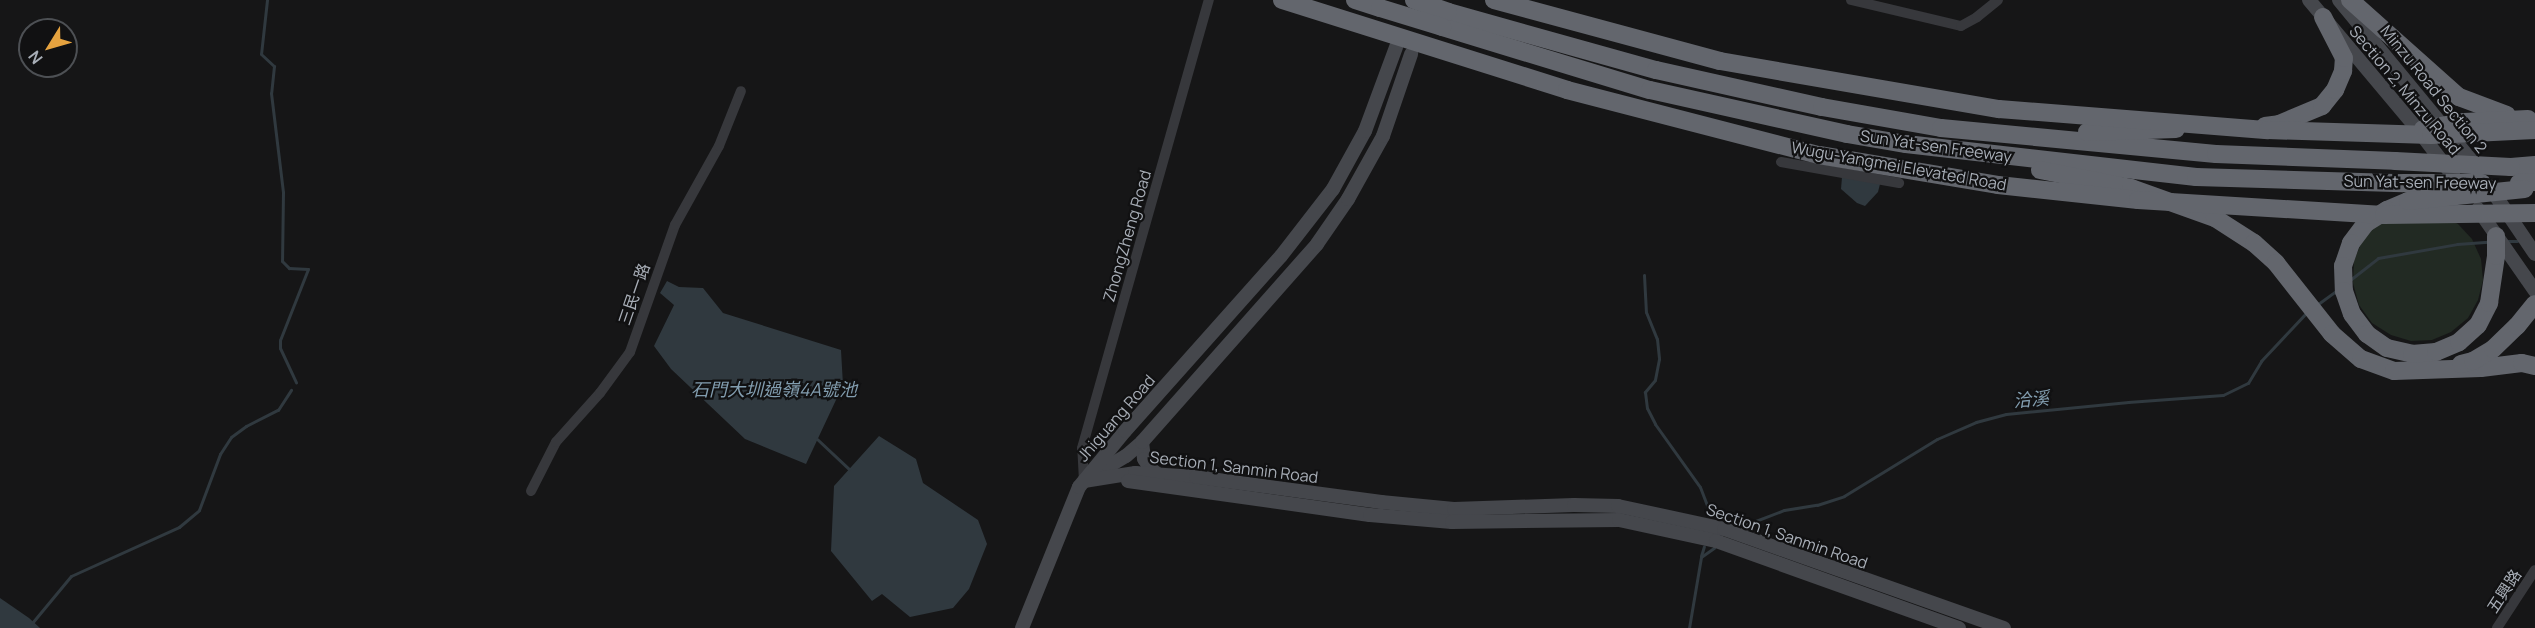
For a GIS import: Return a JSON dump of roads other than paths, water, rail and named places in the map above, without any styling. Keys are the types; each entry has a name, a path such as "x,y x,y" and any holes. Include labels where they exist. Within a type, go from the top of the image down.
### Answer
{"highway":[{"name":"Wugu-Yangmei Elevated Road","path":"1282,0 1567,90 1819,155 1998,185 2138,200 2384,215 2535,213"},
{"name":"Sun Yat-sen Freeway","path":"1354,0 1380,8 1445,19 1822,107 1941,128 2216,154 2395,161 2525,181"},
{"name":"Sun Yat-sen Freeway","path":"1414,0 1445,19 1650,90 1847,134 1906,144 2196,177 2403,183 2525,181"},
{"path":"1494,0 1720,61 1999,109 2268,130 2431,135 2533,123"},
{"path":"2350,0 2459,98 2494,113 2533,123"},
{"path":"2254,127 2279,124 2302,116 2322,106 2335,90 2343,71 2344,58 2323,16"},
{"path":"1941,128 2083,132 2254,127 2418,130 2464,122 2533,123"},
{"path":"1906,144 2131,188 2215,218 2254,243 2276,263 2332,334 2361,359 2394,371 2481,369 2501,364 2535,366"},
{"name":"Sun Yat-sen Freeway","path":"2525,181 2535,165"},
{"path":"2496,236 2496,256 2489,303 2478,325 2459,342 2436,352 2412,354 2387,348 2367,334 2352,314 2343,291 2343,266 2351,243 2366,224 2387,210 2408,201 2525,181"},
{"path":"2427,371 2473,362 2493,349 2517,326 2535,304"}],"main road":[{"name":"Section 2, Minzu Road","path":"2309,0 2452,172 2535,291"},
{"name":"Minzu Road Section 2","path":"2339,0 2445,126 2480,172 2535,254"},
{"name":"Jhiguang Road","path":"1084,481 1125,430 1281,256 1333,189 1365,131 1396,47"},
{"name":"Jhiguang Road","path":"1084,481 1126,456 1142,442 1317,244 1347,199 1383,136 1411,54"},
{"path":"1142,442 1144,459 1159,475"},
{"name":"Section 1, Sanmin Road","path":"1084,481 1135,472 1454,509 1574,505 1618,506 1720,535 2004,628"},
{"name":"Section 1, Sanmin Road","path":"1084,481 1129,481 1370,514 1452,522 1619,520 1720,535 1959,628"},
{"path":"1022,628 1057,538 1079,486 1084,481"}],"street":[{"name":"ZhongZheng Road","path":"1084,481 1082,448 1209,0"},
{"path":"1851,0 1961,26 1977,17 1998,0"},
{"name":"三民一路","path":"531,491 556,442 600,393 630,352 675,225 719,146 741,91"},
{"path":"1781,162 1899,183"},
{"name":"五興路","path":"2497,628 2535,570"}],"water":[{"path":"1842,177 1880,184 1878,192 1865,206 1857,203 1841,189"},
{"name":"石門大圳過嶺4A號池","path":"667,281 679,287 703,288 723,313 841,350 843,385 806,464 745,439 671,369 654,346 674,305 660,293"},
{"name":"石門大圳過嶺4A號池","path":"879,436 916,459 923,483 978,520 987,544 969,589 953,608 910,617 882,594 872,601 831,551 834,486"},
{"path":"0,598 29,618 40,628 0,628"}],"waterway":[{"path":"267,0 261,54 274,66 271,93 283,192 282,261 289,268 308,269 280,340 280,348 296,382"},
{"name":"洽溪","path":"2507,241 2517,241"},
{"name":"洽溪","path":"2350,280 2378,258 2457,244 2488,242"},
{"path":"1644,275 1646,312 1657,339 1659,359 1655,380 1645,392 1647,408 1655,424 1700,487 1709,510"},
{"name":"洽溪","path":"2318,304 2337,290"},
{"name":"洽溪","path":"1745,525 1784,510 1817,505 1844,496 1937,439 1976,422 2006,414 2223,395 2248,383 2261,361 2306,313"},
{"path":"32,623 71,576 179,527 199,510 220,454 231,437 246,426 278,410 291,390"},
{"path":"817,439 849,469"},
{"path":"1701,556 1704,546"},
{"name":"洽溪","path":"1689,628 1701,557 1714,548"}]}
